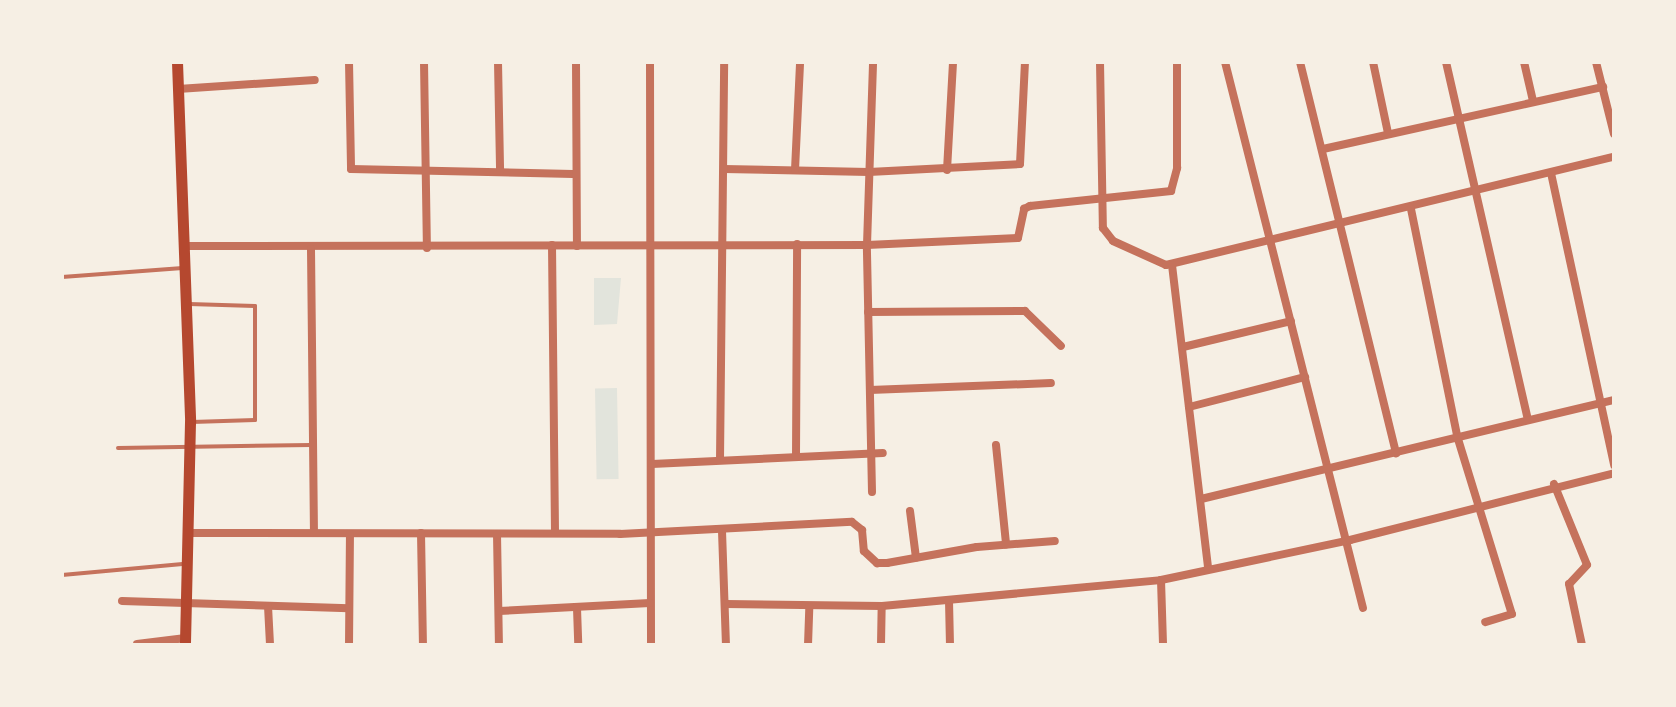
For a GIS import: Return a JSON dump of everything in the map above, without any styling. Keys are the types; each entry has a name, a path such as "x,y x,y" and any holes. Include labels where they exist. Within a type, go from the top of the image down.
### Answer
{"main road":[{"path":"177,62 187,268 190,422 186,642"}],"street":[{"path":"349,62 351,169 573,174"},
{"path":"424,62 427,248"},
{"path":"498,62 500,171"},
{"path":"576,62 573,174 577,246"},
{"path":"650,62 651,645"},
{"path":"720,460 724,62"},
{"path":"795,170 800,62"},
{"path":"872,492 867,245 873,62"},
{"path":"947,170 953,62"},
{"path":"724,169 869,172 1020,164 1025,62"},
{"path":"1100,62 1100,198 1103,228 1113,241 1172,265 1342,227 1614,157"},
{"path":"186,246 311,249 867,245 1018,238 1026,208 1171,191 1174,187 1177,62"},
{"path":"1225,62 1350,540 1363,608"},
{"path":"1300,62 1396,453"},
{"path":"1373,62 1388,133"},
{"path":"1446,62 1480,193 1528,419"},
{"path":"1524,62 1533,100"},
{"path":"1596,62 1614,134"},
{"path":"178,89 315,80"},
{"path":"1323,149 1533,100 1603,87"},
{"path":"1551,173 1614,465"},
{"path":"1411,209 1458,439 1478,508 1505,578 1512,614 1485,622"},
{"path":"796,457 797,244"},
{"path":"552,245 555,533"},
{"path":"311,249 314,533"},
{"path":"1172,265 1208,568"},
{"path":"868,312 1025,311 1061,346"},
{"path":"1183,347 1291,321"},
{"path":"1189,407 1305,377"},
{"path":"870,390 1051,383"},
{"path":"1201,499 1614,400"},
{"path":"996,445 1006,544"},
{"path":"652,464 883,453"},
{"path":"726,604 882,606 1161,580 1350,540 1478,508 1554,484 1614,473"},
{"path":"1554,484 1587,565 1569,584 1582,645"},
{"path":"910,511 916,558"},
{"path":"188,533 652,533 722,531 801,521 852,522 859,524 864,551 877,563 1006,544 1055,541"},
{"path":"722,531 726,645"},
{"path":"421,533 423,645"},
{"path":"349,645 350,534"},
{"path":"497,534 499,645"},
{"path":"1161,580 1163,645"},
{"path":"122,601 349,608"},
{"path":"949,601 950,645"},
{"path":"499,611 650,603"},
{"path":"268,606 270,645"},
{"path":"881,645 882,606"},
{"path":"808,645 809,607"},
{"path":"577,608 578,645"},
{"path":"137,644 186,642"}],"lane":[{"path":"62,277 187,268"},
{"path":"187,305 251,303 255,319 255,420 190,422"},
{"path":"118,448 314,445"},
{"path":"62,575 188,564"}],"shaded area":[{"path":"594,278 621,278 617,324 594,325"},
{"path":"595,388 617,388 619,479 597,479"}]}
